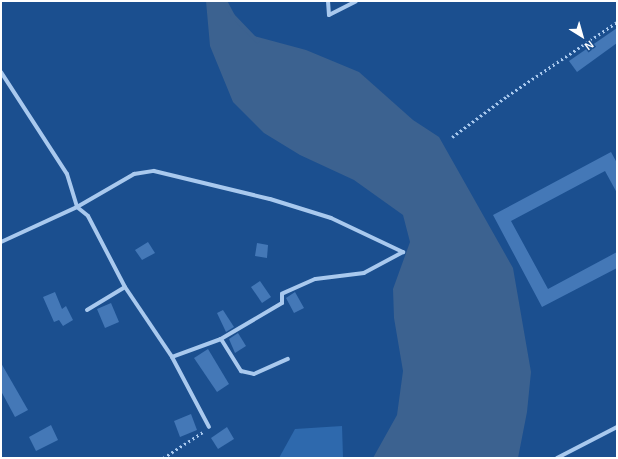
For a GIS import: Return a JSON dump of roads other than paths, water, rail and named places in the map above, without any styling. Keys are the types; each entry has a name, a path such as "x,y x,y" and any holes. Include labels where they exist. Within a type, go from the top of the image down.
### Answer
{"street":[{"path":"328,1 329,15 356,1"},
{"path":"1,72 67,174 76,207 88,216 125,287 172,357 209,427"},
{"path":"1,242 76,207 134,174 154,171 270,199 332,218 403,252 364,273 315,279 282,294 282,303 221,339 172,357"},
{"path":"86,310 125,287"},
{"path":"221,339 241,371 254,374 288,359"},
{"path":"557,458 617,427"}],"waterway":[{"path":"225,1 233,16 257,41"}]}
